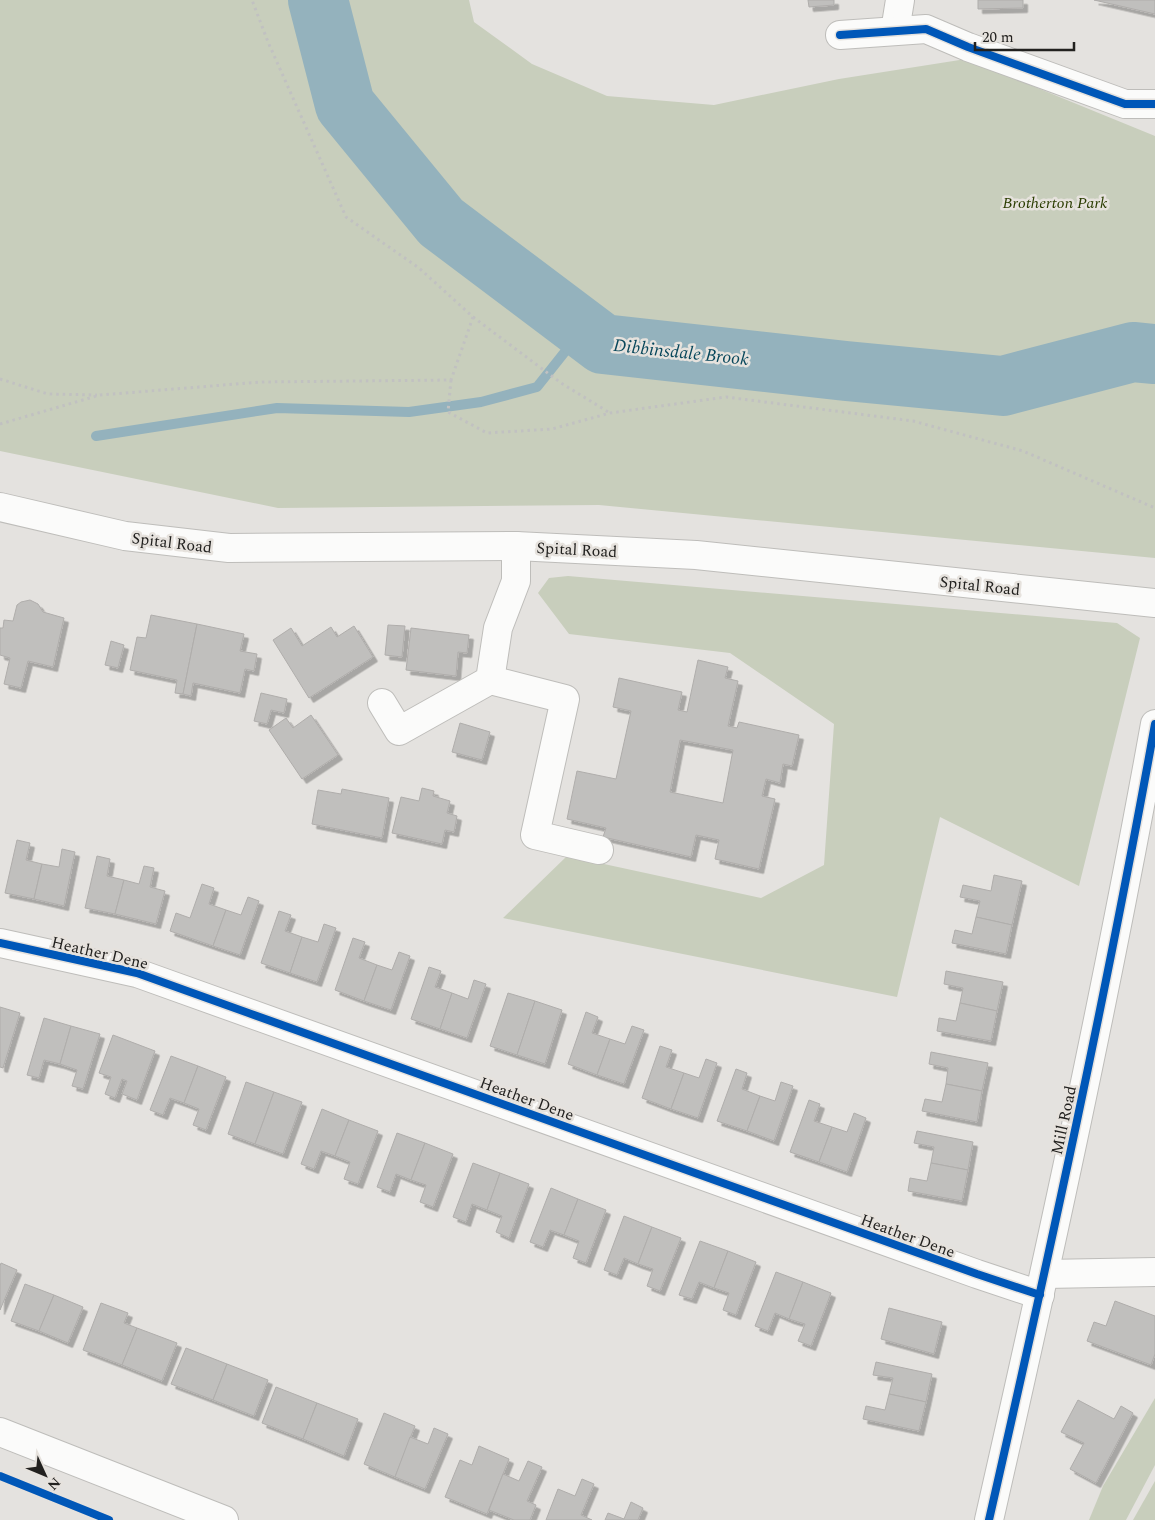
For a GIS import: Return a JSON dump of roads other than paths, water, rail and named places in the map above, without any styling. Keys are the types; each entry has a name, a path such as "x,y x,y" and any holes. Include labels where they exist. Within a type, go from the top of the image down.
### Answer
{"main road":[{"path":"895,31 900,0"},
{"path":"840,34 926,29 968,47 1125,104 1155,104"},
{"name":"Spital Road","path":"0,507 125,536 229,548 516,546 696,555 1155,603"},
{"path":"490,680 498,628 516,581 516,546"},
{"path":"382,703 399,731 490,680 565,699 535,835 599,850"},
{"name":"Mill Road","path":"989,1520 1085,1086 1155,724"},
{"name":"Heather Dene","path":"0,943 137,973 967,1271 1042,1284 1155,1272"},
{"path":"0,1432 224,1520"}],"waterway":[{"name":"Dibbinsdale Brook","path":"318,0 345,105 441,222 603,344 1003,386 1133,352 1155,354"},
{"path":"96,436 277,408 409,412 481,402 537,387 583,329"}],"park label":[{"name":"Brotherton Park","path":"1055,202"}]}
